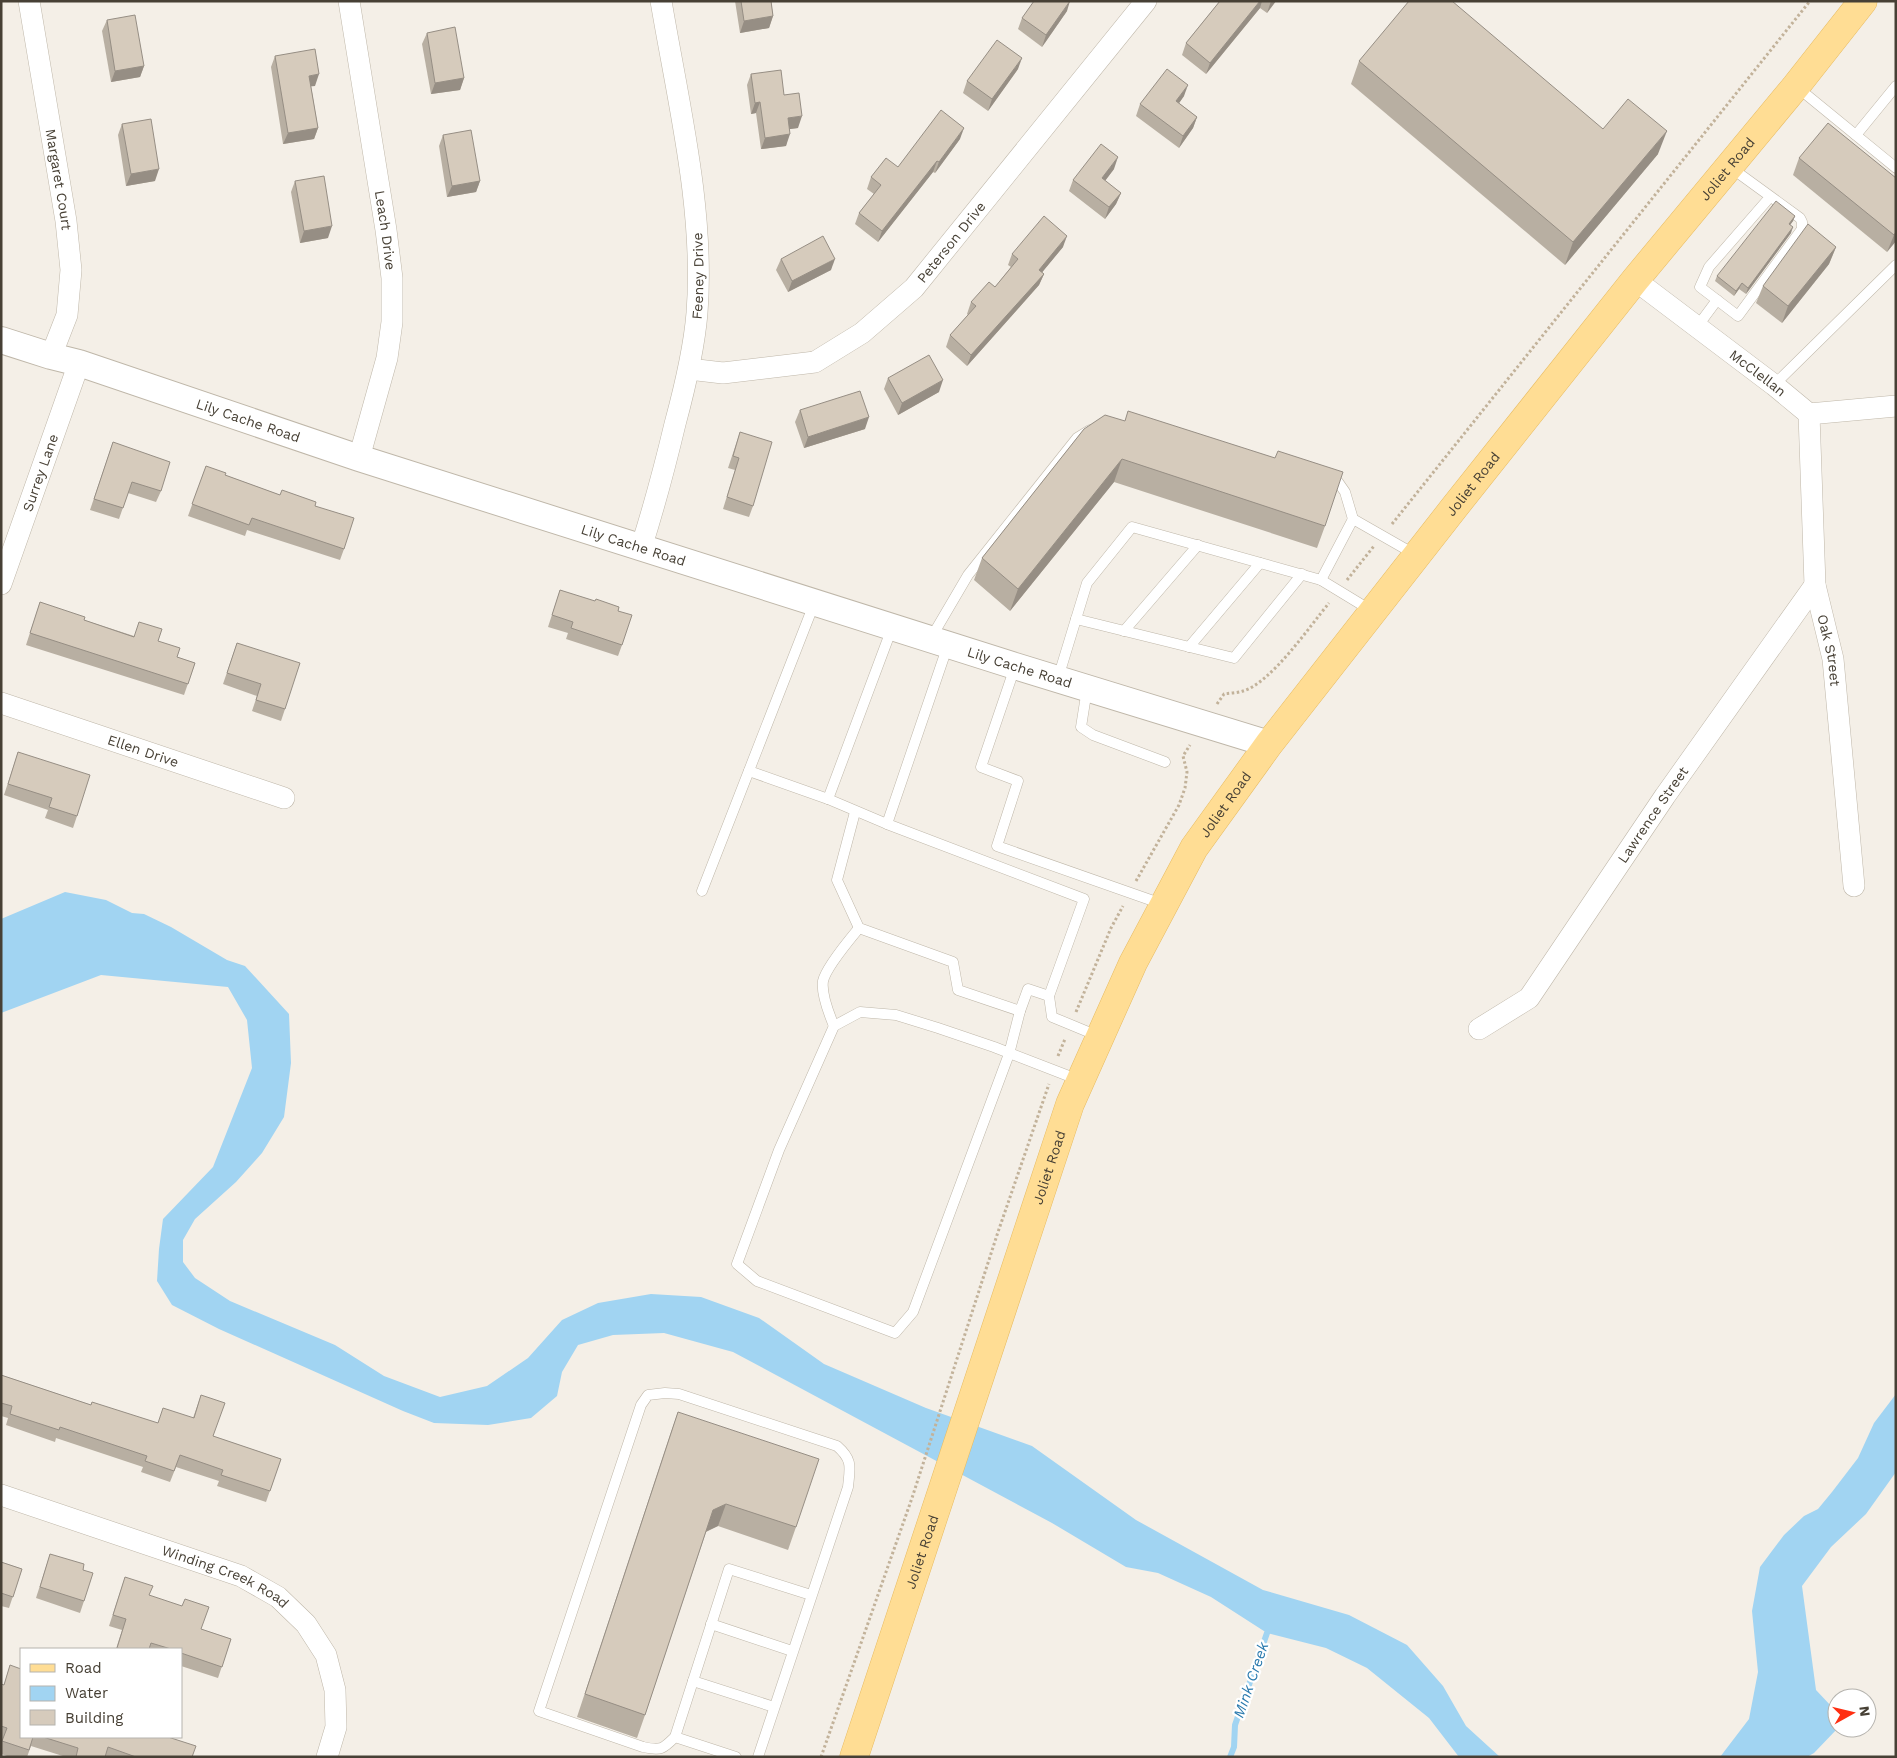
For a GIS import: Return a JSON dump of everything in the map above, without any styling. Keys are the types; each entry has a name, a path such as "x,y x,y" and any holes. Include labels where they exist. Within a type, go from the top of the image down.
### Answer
{"main road":[{"name":"Joliet Road","path":"854,1757 1070,1104 1133,963 1194,848 1269,744 1417,555 1635,280 1796,86 1863,1"}],"street":[{"name":"Margaret Court","path":"29,1 66,221 72,270 67,315 51,356"},
{"name":"Leach Drive","path":"349,1 392,278 392,322 387,358 360,458"},
{"name":"Feeney Drive","path":"641,548 659,489 689,369 697,312 697,249 693,190 660,1"},
{"name":"Peterson Drive","path":"689,369 723,373 815,362 862,333 914,288 1146,1"},
{"name":"McClellan","path":"1635,280 1774,385 1809,414"},
{"name":"Lily Cache Road","path":"1,340 79,363 360,458 641,548 1269,744"},
{"name":"Surrey Lane","path":"1,584 79,363"},
{"path":"1809,414 1896,406"},
{"name":"Oak Street","path":"1809,414 1815,585 1833,659 1854,886"},
{"name":"Lawrence Street","path":"1479,1029 1529,998 1665,796 1815,585"},
{"name":"Ellen Drive","path":"1,704 284,798"},
{"name":"Winding Creek Road","path":"1,1496 241,1576 278,1597 306,1624 326,1655 335,1690 336,1727 327,1757"}],"lane":[{"path":"1796,86 1896,168"},
{"path":"1856,135 1896,86"},
{"path":"1729,167 1800,218 1802,222 1802,229 1738,316 1700,287 1709,268 1770,197"},
{"path":"1774,385 1896,265"},
{"path":"1697,326 1717,300"},
{"path":"887,824 939,642 968,575 1077,438 1102,423"},
{"path":"1319,476 1338,482 1345,492 1353,519 1417,555"},
{"path":"1321,580 1353,519"},
{"path":"1058,679 1087,583 1132,527 1321,580 1373,612"},
{"path":"1124,631 1198,545"},
{"path":"1189,647 1260,563"},
{"path":"1076,620 1234,658 1302,574"},
{"path":"702,890 814,603"},
{"path":"828,799 893,627"},
{"path":"1015,666 981,767 1018,781 997,846 1164,905"},
{"path":"1088,688 1082,727 1093,735 1165,762"},
{"path":"748,771 828,799 855,812 1084,899 1049,996 1052,1017 1100,1037"},
{"path":"855,812 837,880 858,928 953,962 958,990 1020,1011"},
{"path":"834,1026 826,1004 823,980 858,928"},
{"path":"1049,996 1028,989 1020,1011 1009,1054 913,1312 895,1333 757,1281 737,1264 779,1150 834,1026 860,1012 896,1015 938,1028 994,1047 1009,1054 1080,1081"},
{"path":"758,1757 848,1487 850,1467 847,1455 837,1446 679,1394 648,1394 641,1405 539,1711 656,1750 666,1746 675,1737 729,1569 811,1595"},
{"path":"711,1624 792,1651"},
{"path":"693,1681 774,1708"},
{"path":"675,1737 736,1757"}],"path":[{"path":"1224,694 1249,689 1272,671 1339,590 1810,1"},
{"path":"821,1757 912,1498 955,1364"}],"water":[{"path":"65,892 106,900 132,913 144,914 171,927 227,960 245,966 289,1014 291,1063 284,1117 262,1153 236,1182 195,1219 183,1240 183,1262 195,1278 230,1301 335,1345 384,1376 440,1397 487,1386 528,1358 562,1320 598,1303 651,1294 701,1297 759,1318 824,1364 926,1408 1032,1446 1136,1520 1263,1590 1349,1615 1407,1645 1443,1686 1466,1726 1500,1757 1459,1757 1429,1718 1367,1668 1326,1648 1267,1633 1211,1597 1158,1573 1126,1567 1052,1523 733,1352 664,1333 613,1335 578,1345 562,1372 557,1396 531,1418 488,1425 434,1423 219,1329 172,1305 157,1281 163,1219 213,1167 252,1068 247,1020 228,987 101,975 1,1013 1,919"},
{"path":"1896,1394 1896,1472 1866,1514 1831,1547 1802,1586 1816,1690 1827,1702 1828,1738 1814,1753 1807,1757 1720,1757 1749,1719 1758,1672 1752,1611 1760,1567 1784,1535 1804,1516 1818,1509 1832,1492 1858,1458 1874,1423"}],"building":[{"path":"741,1 771,1 773,16 744,21"},
{"path":"1034,1 1070,1 1046,35 1022,18"},
{"path":"1220,1 1260,1 1210,63 1186,43"},
{"path":"1409,1 1452,1 1603,129 1628,99 1667,131 1573,242 1359,61"},
{"path":"135,15 144,66 115,71 107,20"},
{"path":"455,27 464,78 435,83 427,33"},
{"path":"997,40 1022,58 992,99 967,81"},
{"path":"315,49 319,74 309,76 318,128 288,133 275,56"},
{"path":"1167,69 1188,85 1176,101 1197,117 1183,136 1140,104"},
{"path":"781,70 784,95 799,93 802,116 788,118 790,134 765,138 760,102 755,103 751,74"},
{"path":"941,110 964,128 939,162 937,161 882,231 859,213 881,185 871,177 886,158 898,167"},
{"path":"151,119 159,169 131,174 122,124"},
{"path":"1828,123 1896,178 1896,232 1894,235 1799,158"},
{"path":"471,130 480,181 452,186 443,135"},
{"path":"1101,144 1118,157 1102,178 1121,193 1109,207 1073,180"},
{"path":"324,176 332,226 304,231 295,181"},
{"path":"1776,201 1795,216 1789,224 1793,227 1748,288 1742,283 1736,291 1717,276"},
{"path":"1044,216 1067,236 1039,270 1044,274 971,355 950,335 976,306 971,302 989,282 995,287 1018,259 1012,254"},
{"path":"1808,224 1836,247 1788,306 1763,286"},
{"path":"823,236 835,259 792,281 781,259"},
{"path":"929,355 943,380 902,403 888,378"},
{"path":"860,391 869,417 808,437 800,410"},
{"path":"1128,411 1275,458 1278,451 1343,472 1325,526 1122,459 1018,589 982,558 1084,429 1105,415 1125,421"},
{"path":"740,432 772,442 753,506 727,497 739,458 733,456"},
{"path":"113,442 170,462 161,491 132,482 123,508 94,499"},
{"path":"206,466 280,495 282,490 316,502 315,506 354,518 344,549 252,518 249,525 192,504"},
{"path":"560,590 595,601 596,599 619,607 618,611 632,615 622,645 571,628 573,622 552,615"},
{"path":"40,602 85,617 84,620 134,637 139,622 162,629 158,641 180,648 177,657 195,663 188,684 30,633"},
{"path":"237,643 300,663 285,709 256,700 261,684 227,673"},
{"path":"18,752 90,775 77,816 49,807 52,798 8,784"},
{"path":"1,1375 91,1405 92,1402 158,1423 163,1408 194,1418 201,1395 225,1403 213,1436 281,1459 270,1491 221,1475 223,1470 180,1455 174,1471 145,1461 147,1456 60,1427 59,1430 10,1414 12,1406 1,1403"},
{"path":"678,1412 819,1459 796,1527 726,1504 713,1510 645,1715 585,1694"},
{"path":"50,1554 84,1564 83,1570 93,1573 84,1601 40,1587"},
{"path":"1,1562 22,1569 13,1597 1,1593"},
{"path":"125,1577 153,1586 149,1595 182,1606 185,1599 209,1607 201,1629 231,1639 222,1667 182,1653 182,1648 168,1648 151,1643 149,1648 117,1648 126,1619 113,1615"},
{"path":"10,1665 20,1669 20,1738 33,1738 29,1750 2,1741 7,1728 1,1726 1,1684 4,1685"},
{"path":"46,1738 171,1738 196,1746 192,1757 136,1757 108,1747 105,1757 76,1757 78,1748"}],"waterway":[{"name":"Mink Creek","path":"1230,1757 1234,1747 1235,1725 1267,1633"}]}
